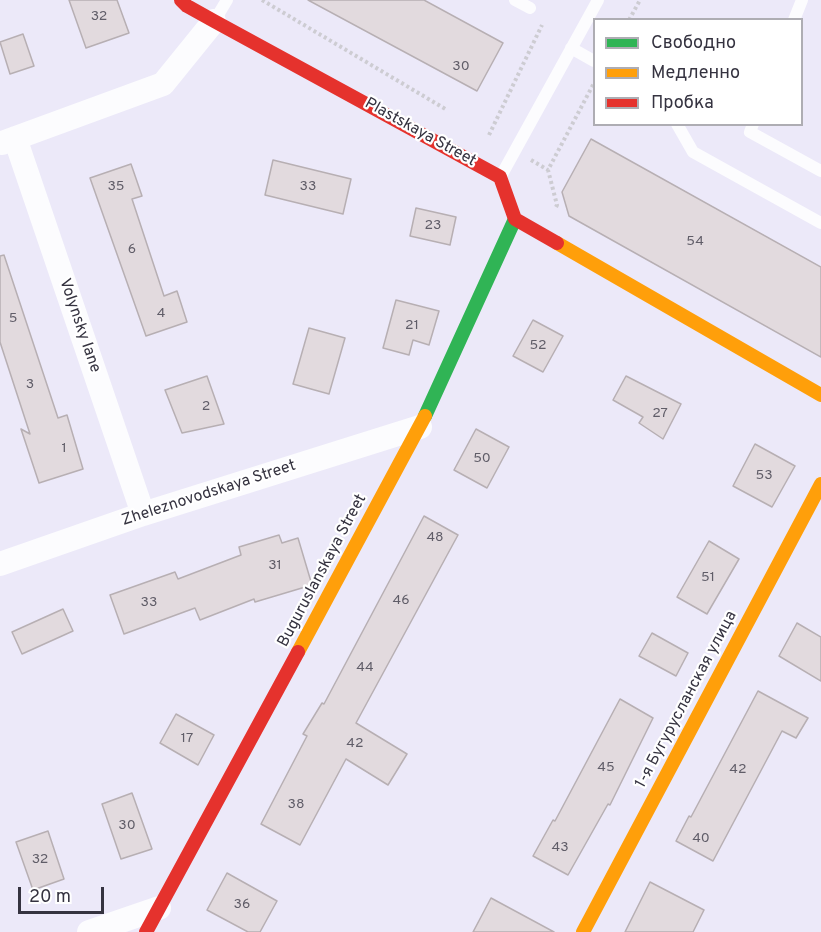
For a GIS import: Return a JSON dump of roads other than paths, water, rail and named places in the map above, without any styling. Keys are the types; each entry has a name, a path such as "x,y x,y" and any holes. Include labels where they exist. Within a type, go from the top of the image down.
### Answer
{"street":[{"name":"Plastskaya Street","path":"181,0 187,6 214,21 500,177"},
{"path":"8,141 163,84 214,21"},
{"name":"Volynsky lane","path":"8,141 143,514"},
{"path":"500,177 515,219 821,395"},
{"name":"Buguruslanskaya Street","path":"146,932 420,427 515,219"},
{"name":"Zheleznovodskaya Street","path":"0,564 143,514 420,427"},
{"name":"1-я Бугурусланская улица","path":"583,932 821,484"},
{"path":"89,932 159,908"}],"lane":[{"path":"214,21 227,0"},
{"path":"514,0 530,8"},
{"path":"500,177 598,0"},
{"path":"795,18 802,0"},
{"path":"571,48 593,60"},
{"path":"678,126 693,152 821,223"},
{"path":"752,126 750,132 821,171"}]}
